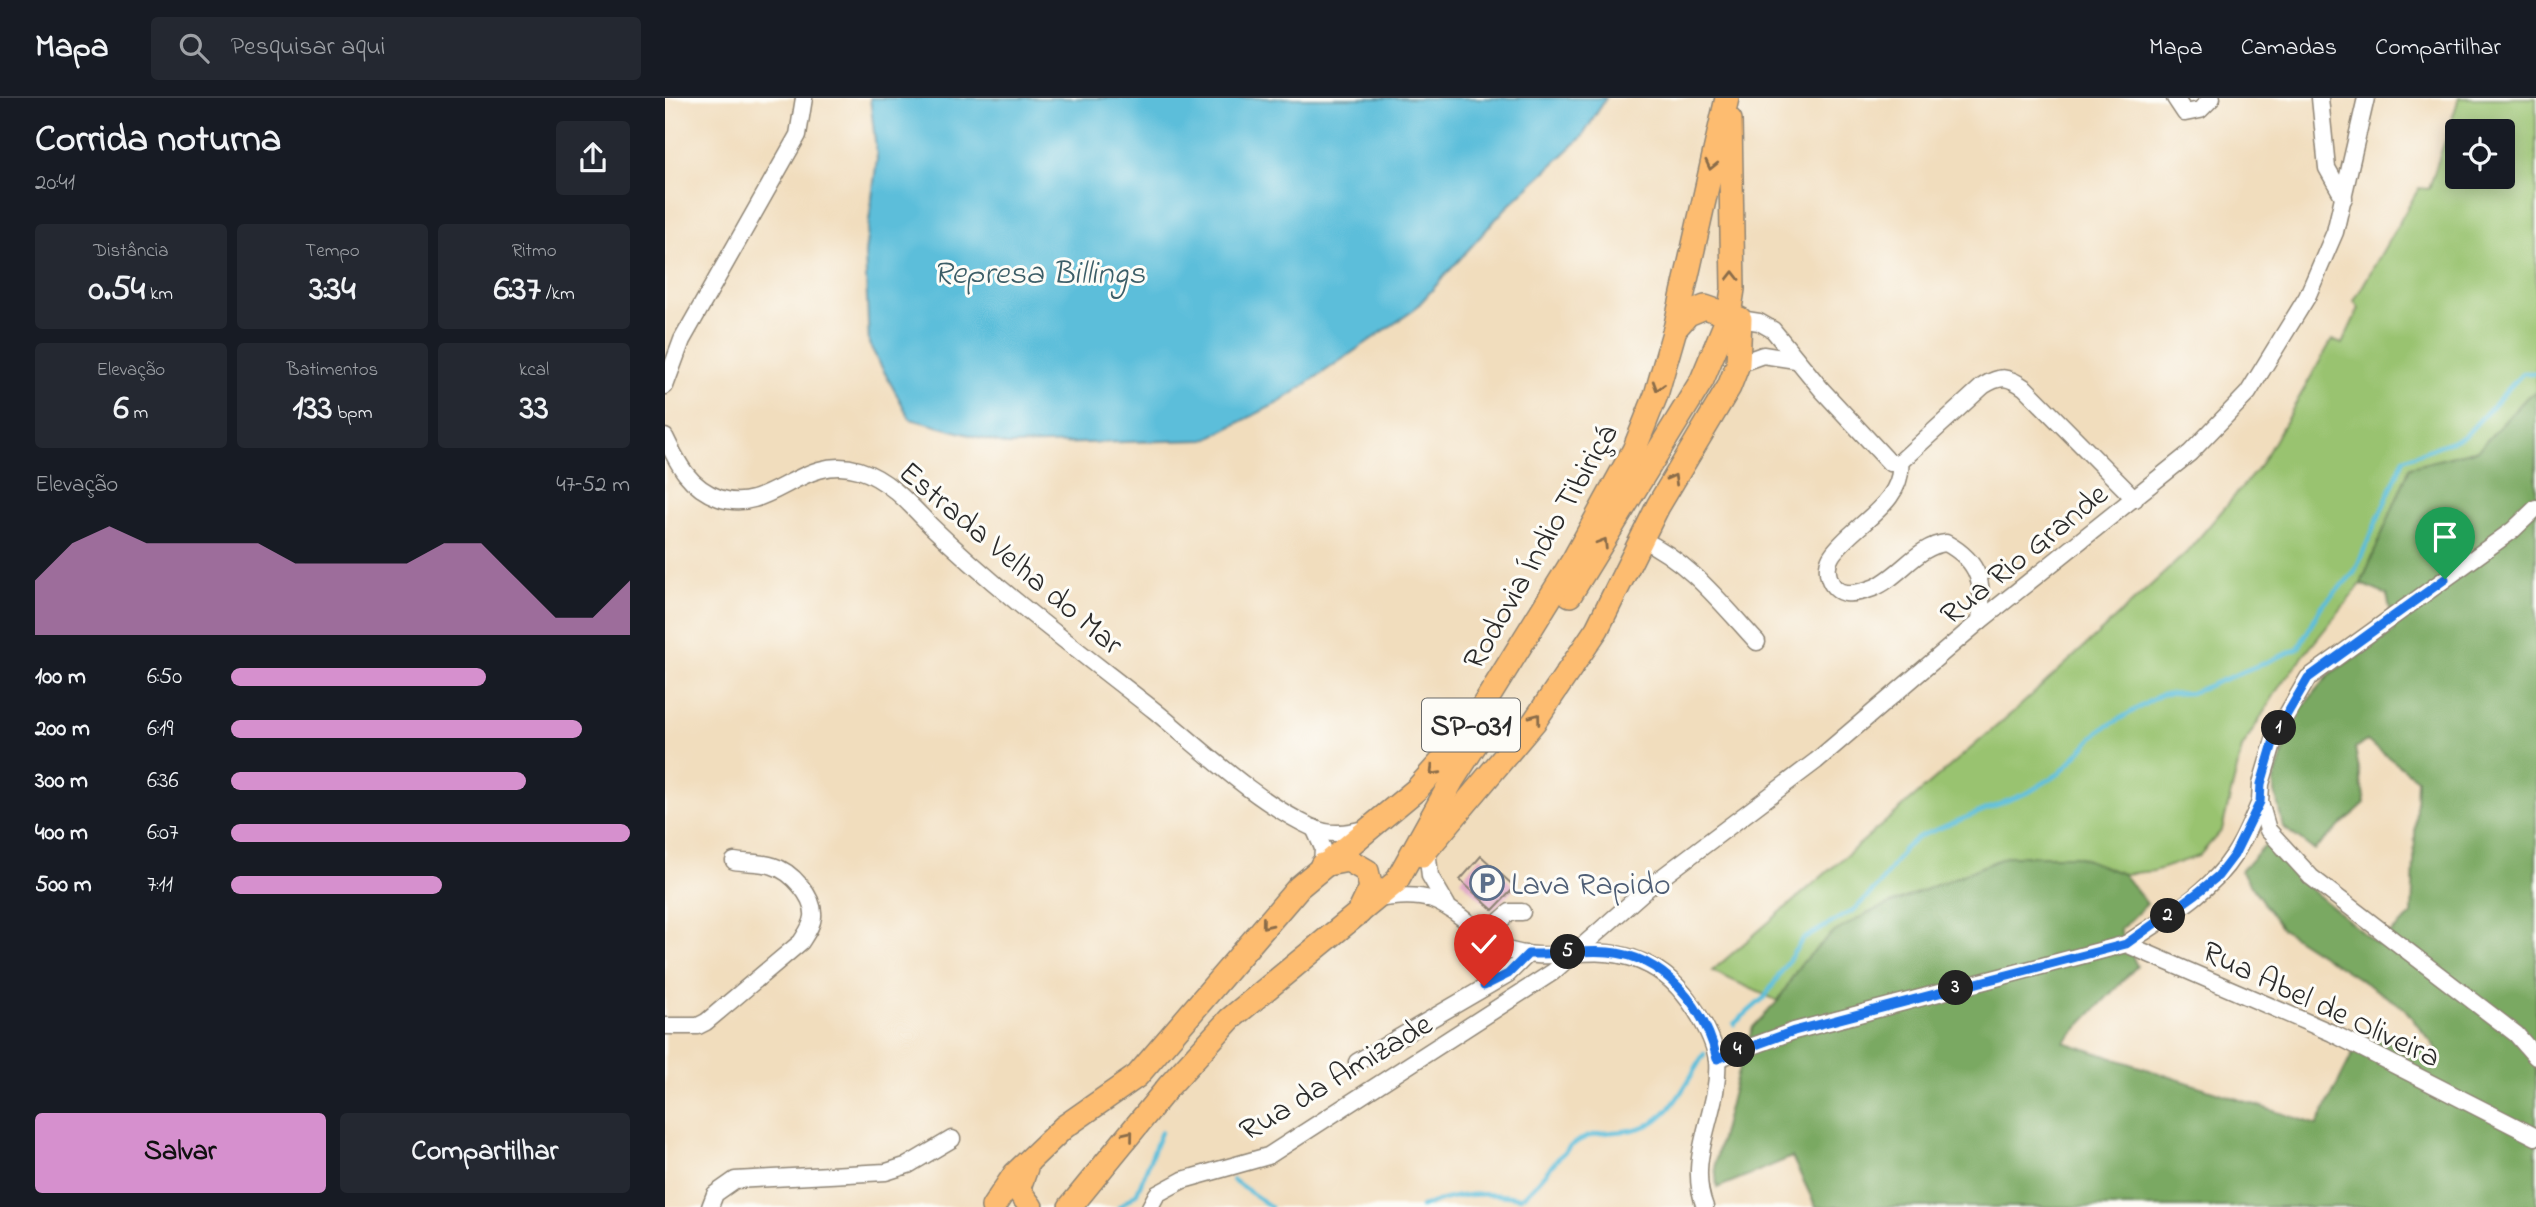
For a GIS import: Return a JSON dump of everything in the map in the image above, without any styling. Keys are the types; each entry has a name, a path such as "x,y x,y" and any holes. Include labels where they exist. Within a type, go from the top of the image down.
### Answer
{"highway":[{"name":"Rodovia Índio Tibiriçá","path":"1070,1207 1169,1086 1230,1019 1396,882 1453,779 1702,380 1735,317 1728,98"},
{"name":"Rodovia Índio Tibiriçá","path":"993,1206 1033,1156 1064,1127 1137,1076 1299,887 1322,865 1396,807 1443,762 1465,735 1540,616 1634,450 1656,395 1675,329 1728,98"},
{"path":"1396,882 1534,722 1574,666 1597,629 1688,452 1729,387 1738,364 1735,317 1705,307 1688,314 1675,329"},
{"path":"1322,865 1348,860 1367,871 1371,888 1358,915"},
{"path":"1031,1207 1018,1190 1020,1180 1033,1156"},
{"path":"1056,1207 1104,1166"}],"street":[{"path":"665,386 683,340 798,135 804,98"},
{"path":"2175,98 2185,113 2200,110 2212,98"},
{"path":"2320,98 2327,168 2344,198"},
{"name":"Rua Rio Grande","path":"1578,951 1649,887 1815,761 1980,621 2135,499 2190,453 2248,393 2307,297 2335,232 2366,98"},
{"path":"1735,317 1768,326 1890,463 1900,462 1983,386 1997,377 2009,377 2025,388 2135,499"},
{"path":"1738,364 1763,355 1796,360"},
{"name":"Estrada Velha do Mar","path":"665,437 683,472 692,482 709,494 732,503 760,498 807,472 830,467 860,471 893,488 965,559 1260,795 1314,828"},
{"path":"1900,462 1898,483 1888,497 1829,559 1828,574 1833,587 1846,593 1879,585 1926,550 1946,543 1961,554 1981,580 1983,592 1980,621"},
{"path":"2536,508 2513,530 2308,678 2276,733 2261,784 2260,802 2268,830 2311,877 2516,1034 2536,1057"},
{"path":"1641,539 1668,552 1691,570 1757,642"},
{"path":"1717,1059 1794,1031 2126,944 2173,912 2218,876 2234,855 2260,802"},
{"path":"1314,828 1345,834 1367,829"},
{"path":"1314,828 1323,848 1322,865"},
{"path":"1427,849 1430,876 1449,907"},
{"path":"665,1026 698,1026 706,1022 801,942 810,927 814,914 805,891 794,879 775,866 734,861"},
{"path":"1378,898 1415,894 1449,907 1497,945 1528,954 1612,952 1664,972 1677,984 1695,1008 1717,1059 1698,1157 1699,1183 1705,1207"},
{"path":"1484,935 1510,912 1522,912"},
{"name":"Rua Abel de Oliveira","path":"2126,944 2332,1033 2536,1137"},
{"name":"Rua da Amizade","path":"1150,1207 1157,1194 1183,1180 1268,1156 1519,996 1578,951"},
{"path":"1357,1062 1508,974 1528,954"},
{"path":"711,1207 715,1194 735,1180 886,1172 908,1165 952,1139"}],"green space":[{"path":"2459,98 2536,98 2536,393 2528,396 2478,450 2410,467 2361,584 2281,684 2242,748 2222,830 2199,856 2154,871 2123,874 2077,856 1800,965 1778,1001 1712,971 2020,706 2187,552 2260,466 2332,340 2342,344 2359,308 2354,301 2419,188 2429,189 2445,140 2445,189 2515,189 2515,119 2452,119"},
{"path":"2536,393 2536,1207 1816,1207 1792,1157 1717,1188 1715,1163 1737,1075 1753,1027 1778,1001 1800,965 1831,934 1868,913 2008,856 2077,856 2123,874 2147,904 2120,930 2137,966 2064,1042 2317,1125 2361,1037 2439,1052 2404,1008 2282,929 2241,871 2266,844 2302,882 2377,944 2412,915 2417,779 2367,741 2355,748 2365,803 2314,850 2283,827 2273,783 2296,715 2331,673 2395,631 2387,595 2361,584 2410,467 2478,450 2528,396"}],"water":[{"name":"Represa Billings","path":"870,98 1606,98 1582,137 1505,209 1414,310 1280,402 1205,440 1007,445 910,419 869,344 865,253 877,158"}],"building":[{"name":"Lava Rapido","path":"1481,856 1515,887 1493,910 1460,880"}],"waterway":[{"path":"1734,1024 1765,997 1802,940 1855,909 1880,884 1904,849 1918,837 2029,792 2060,773 2099,731 2162,694 2191,693 2298,649 2321,607 2354,573 2404,459 2465,436 2523,373 2536,373"},
{"path":"1421,1207 1470,1195 1520,1198 1578,1141 1599,1134 1636,1129 1659,1118 1677,1099 1704,1054"},
{"path":"1119,1207 1137,1193 1161,1132"},
{"path":"1233,1180 1271,1207"}],"place":[{"name":"Lava Rapido","path":"1487,883"}],"route":[{"path":"1484,986 1508,974 1528,954 1612,952 1633,958 1664,972 1677,984 1695,1008 1717,1059 1761,1040 2126,944 2173,912 2218,876 2234,855 2260,802 2261,784 2276,733 2308,678 2445,579"}]}
